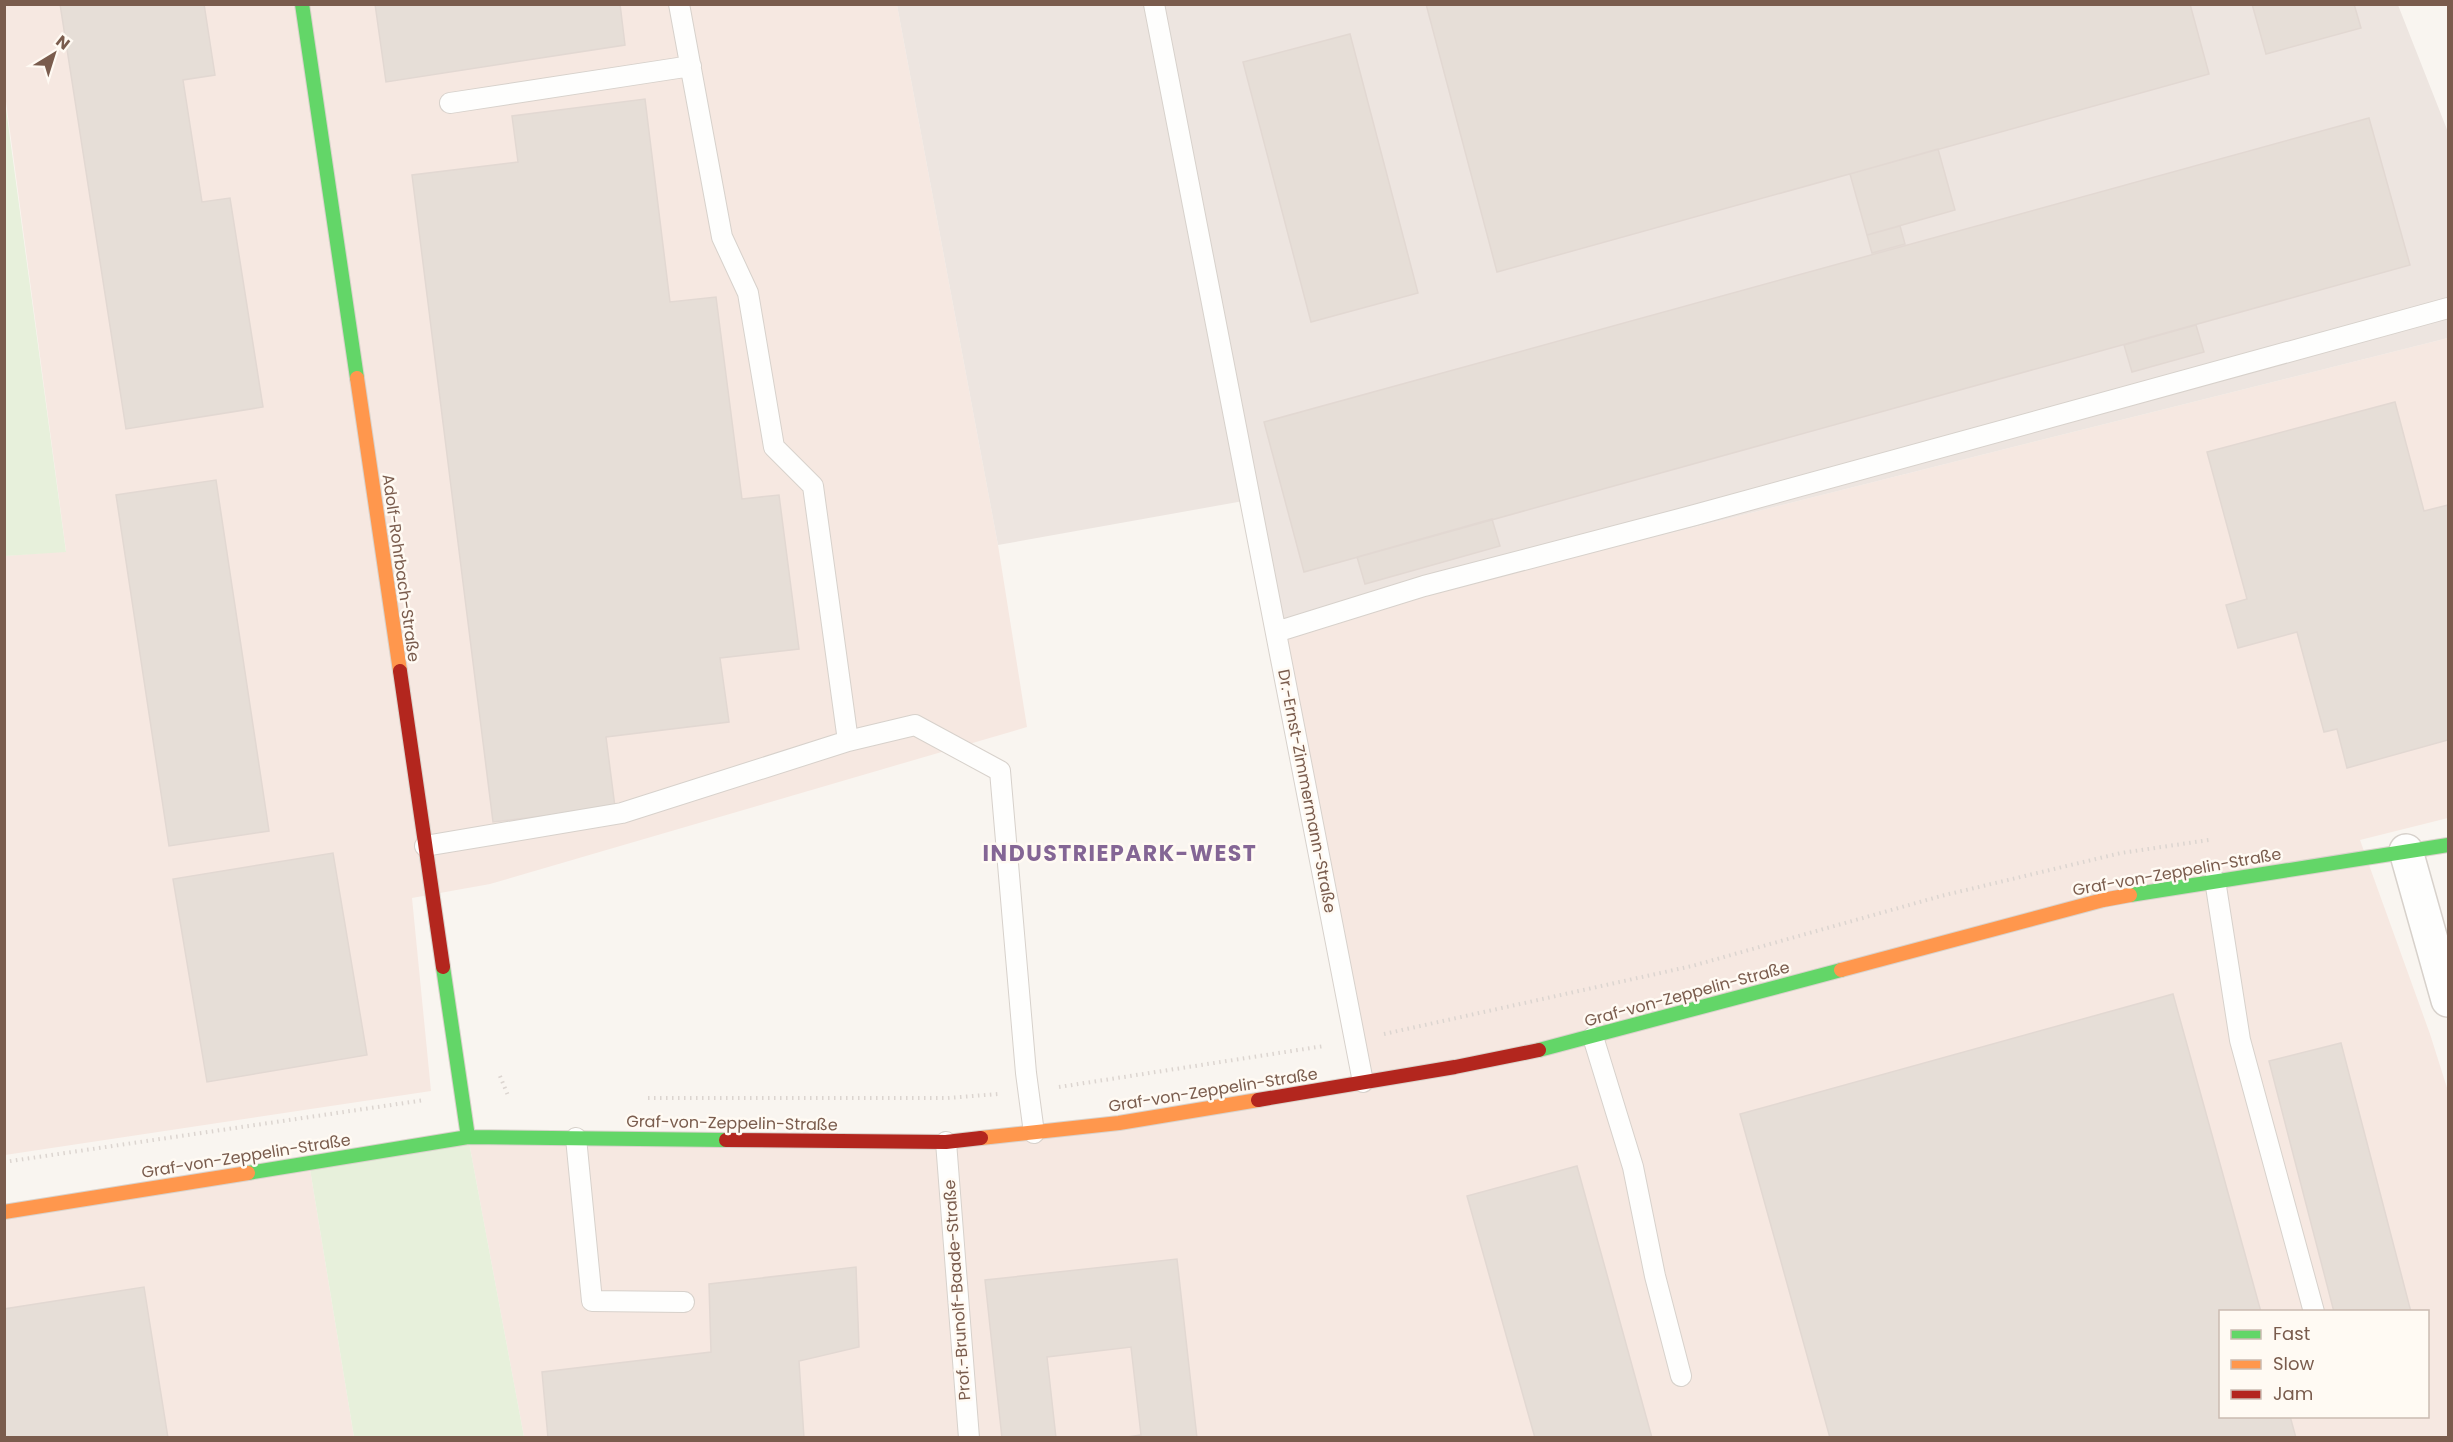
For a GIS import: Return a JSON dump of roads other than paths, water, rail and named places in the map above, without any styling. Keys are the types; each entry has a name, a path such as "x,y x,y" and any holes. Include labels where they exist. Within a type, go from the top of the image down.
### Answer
{"street":[{"name":"Adolf-Rohrbach-Straße","path":"302,4 468,1137"},
{"name":"Graf-von-Zeppelin-Straße","path":"4,1212 468,1137 946,1142 1119,1123 1526,1053 2103,900 2215,880 2448,845"},
{"path":"2406,851 2448,1000"}],"lane":[{"path":"680,4 722,237 748,293 774,447 813,486 848,741"},
{"name":"Dr.-Ernst-Zimmermann-Straße","path":"1154,4 1363,1082"},
{"path":"450,102 691,66"},
{"path":"1276,632 1424,586 1730,506 2448,308"},
{"path":"425,846 622,813 848,741 915,724 1000,771 1034,1133"},
{"path":"2215,880 2240,1040 2314,1310"},
{"path":"1593,1036 1633,1167 1655,1276 1681,1376"},
{"path":"576,1138 591,1301 684,1302"},
{"name":"Prof.-Brunolf-Baade-Straße","path":"946,1142 969,1437"}],"district":[{"name":"INDUSTRIEPARK-WEST","path":"1120,853"}]}
